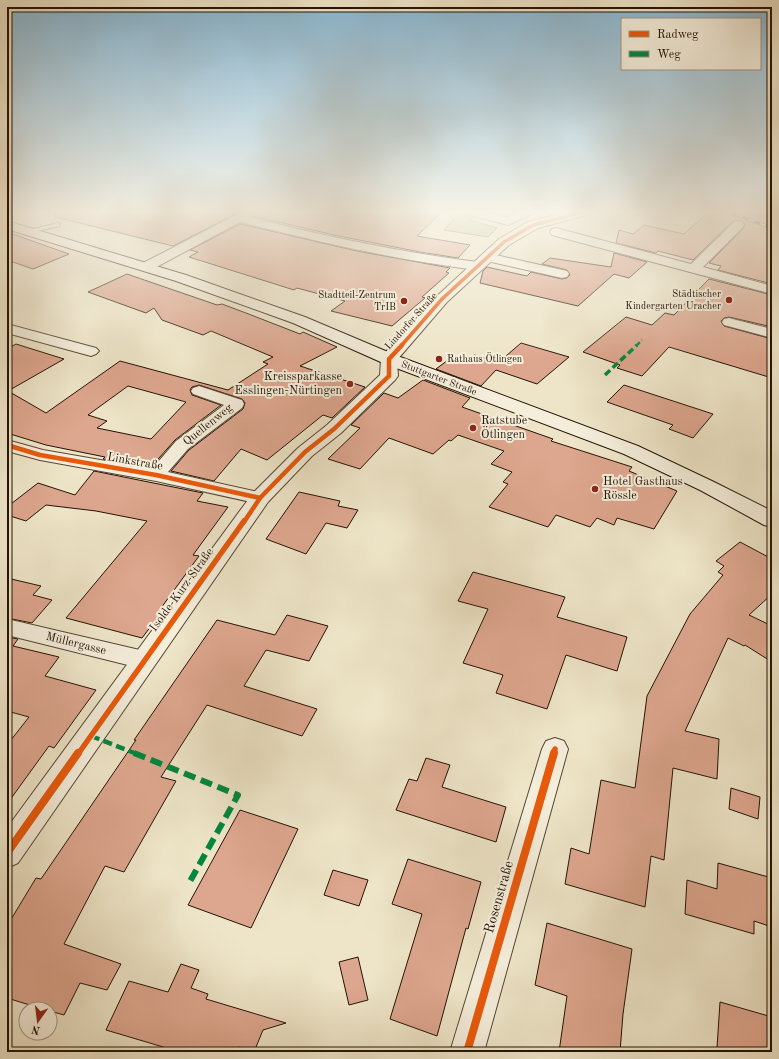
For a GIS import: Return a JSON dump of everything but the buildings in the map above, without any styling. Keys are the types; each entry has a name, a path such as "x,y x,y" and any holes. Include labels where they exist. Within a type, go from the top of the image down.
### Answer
{"street":[{"name":"Stuttgarter Straße","path":"124,260 212,288 292,317 389,359 631,450 707,486 772,520"},
{"path":"146,267 158,260"},
{"path":"435,260 482,262 562,274"},
{"path":"666,260 772,290"},
{"path":"695,268 703,260"},
{"name":"Lindorfer Straße","path":"389,359 442,299 482,262"},
{"path":"729,322 772,334"},
{"path":"7,328 92,351"},
{"name":"Isolde-Kurz-Straße","path":"7,852 144,660 236,535 260,498 306,452 334,429 389,376 389,359"},
{"name":"Quellenweg","path":"156,475 182,445 236,404 199,392"},
{"name":"Linkstraße","path":"7,445 40,455 156,475 260,498"},
{"name":"Müllergasse","path":"7,627 144,660"},
{"name":"Rosenstraße","path":"467,1052 555,749"}],"marked path":[{"path":"605,375 642,340"},
{"path":"91,736 238,795 188,885"}],"cycle path":[{"path":"7,853 260,498 305,452 334,429 389,376 389,359 442,299 484,260"},
{"path":"7,445 40,455 156,475 260,498"},
{"path":"467,1052 555,749"}],"place":[{"name":"Städtischer Kindergarten Uracher","path":"729,300"},
{"name":"Stadtteil-Zentrum TrIB","path":"404,301"},
{"name":"Rathaus Ötlingen","path":"439,359"},
{"name":"Kreissparkasse Esslingen-Nürtingen","path":"350,384"},
{"name":"Ratstube Ötlingen","path":"473,428"},
{"name":"Hotel Gasthaus Rössle","path":"595,489"}]}
